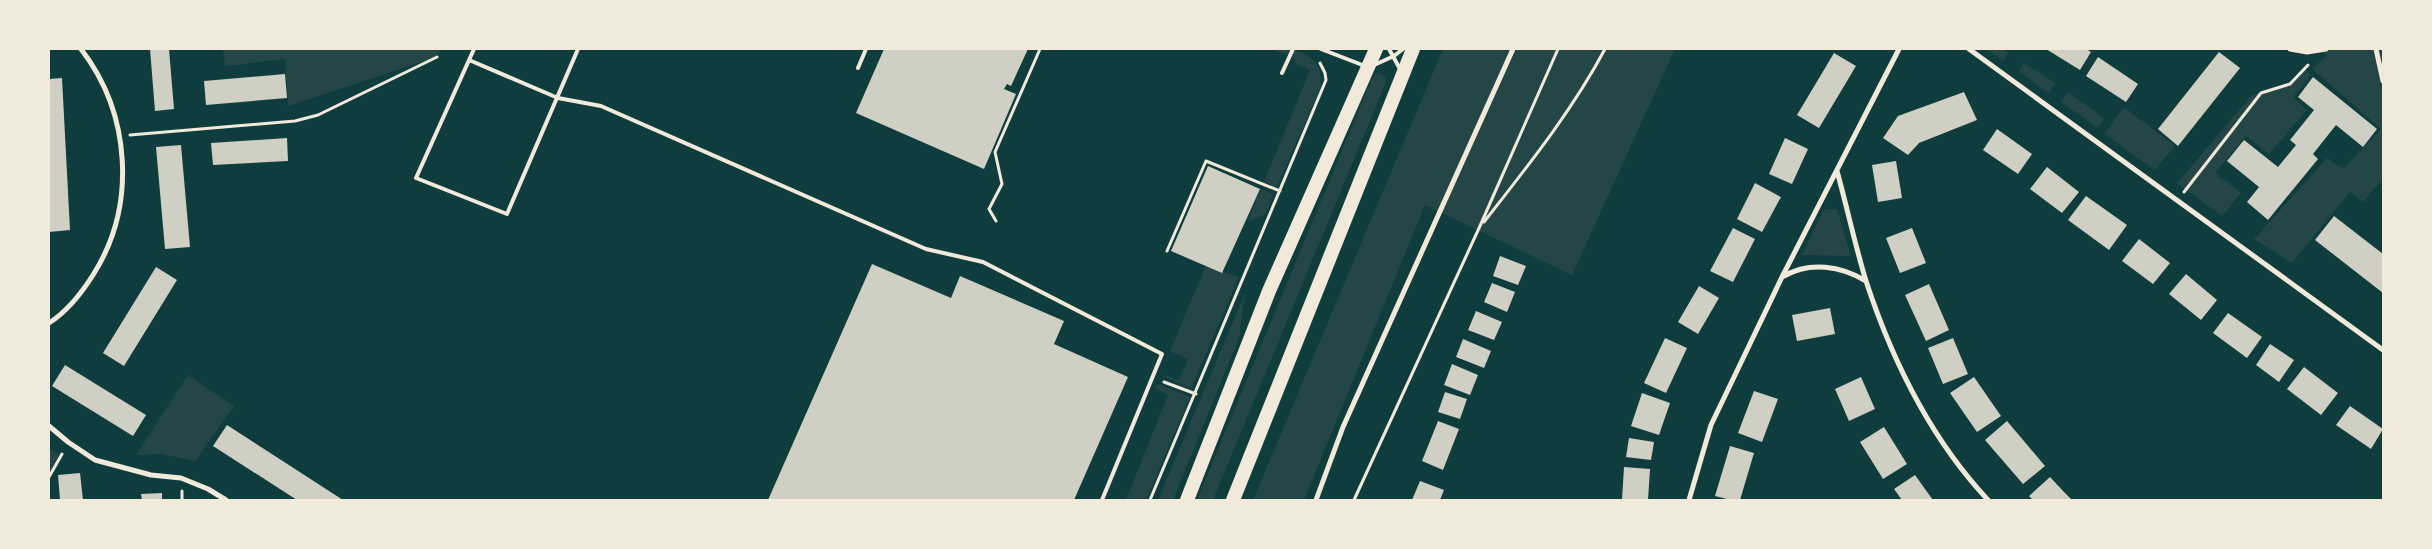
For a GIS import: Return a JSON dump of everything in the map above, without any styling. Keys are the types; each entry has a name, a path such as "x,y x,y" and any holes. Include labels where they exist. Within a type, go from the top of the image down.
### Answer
{"highway":[{"path":"1187,500 1270,291 1376,49"},
{"path":"1232,500 1413,49"}],"street":[{"path":"49,323 79,297 111,243 120,210 124,177 120,135 109,98 92,63 81,49"},
{"path":"1316,500 1343,427 1513,49"},
{"path":"1689,500 1711,426 1782,277 1899,49"},
{"path":"1969,49 2383,350"},
{"path":"2290,49 2307,52 2325,49"},
{"path":"2376,49 2383,81"},
{"path":"1837,170 1866,281 1909,386 1940,437 1988,500"},
{"path":"1782,277 1800,269 1824,267 1850,273 1866,281"},
{"path":"49,426 68,442 95,460 151,475 181,478 208,489 226,500"}],"lane":[{"path":"474,49 416,178 507,214 578,49"},
{"path":"858,68 866,49"},
{"path":"1282,73 1293,49"},
{"path":"1321,49 1368,68 1394,56 1403,49"},
{"path":"1389,49 1402,74"},
{"path":"469,60 558,98 601,106 926,249 983,262 1162,354 1102,500"}],"path":[{"path":"996,221 988,209 1002,184 995,152 1040,49"},
{"path":"1354,500 1480,226 1558,49"},
{"path":"1480,226 1534,158 1594,69 1605,49"},
{"path":"2177,201 2261,93 2290,84 2325,49"},
{"path":"120,135 295,121 318,115 437,57"},
{"path":"1150,500 1326,80 1325,73 1318,60"},
{"path":"1167,251 1206,161 1280,191"},
{"path":"1152,377 1196,394"},
{"path":"49,477 68,442"}],"shaded area":[{"path":"223,49 441,49 437,57 288,106 285,59 225,66"},
{"path":"1272,49 1291,50 1309,57 1319,68 1321,86 1277,187 1264,182 1310,70 1294,63 1295,58"},
{"path":"1443,49 1675,49 1572,275 1425,205 1304,500 1253,500"},
{"path":"1986,49 2002,49 2008,53 2003,61"},
{"path":"2319,49 2383,49 2383,179 2363,202 2350,192 2292,263 2254,239 2327,158 2343,169 2381,129 2312,69 2327,55"},
{"path":"2024,63 2055,83 2049,93 2019,72"},
{"path":"2303,67 2311,75 2293,97 2307,110 2269,154 2246,136 2215,173 2241,193 2222,216 2177,183 2252,95 2290,84"},
{"path":"1378,72 1385,77 1386,82 1213,500 1197,500 1373,76"},
{"path":"2068,92 2104,118 2098,128 2061,102"},
{"path":"2124,107 2175,146 2155,170 2104,134"},
{"path":"1261,189 1273,194 1266,214 1248,221"},
{"path":"1824,209 1837,209 1851,256 1802,255"},
{"path":"1206,266 1239,277 1191,389 1164,377 1165,375 1179,380 1188,359 1170,351"},
{"path":"1245,293 1239,338 1173,500 1158,500"},
{"path":"188,375 234,406 195,461 161,454 136,455"},
{"path":"1159,384 1190,397 1146,500 1126,500 1168,395 1154,387"},
{"path":"49,448 59,454 49,475"}],"building":[{"path":"150,49 169,49 174,109 155,111"},
{"path":"884,49 1028,49 1011,86 1007,84 1004,89 1016,94 984,169 856,113"},
{"path":"2046,49 2086,49 2091,52 2080,70"},
{"path":"2219,52 2240,68 2178,146 2158,129"},
{"path":"1834,53 1856,66 1819,128 1797,115"},
{"path":"2098,57 2138,84 2126,102 2086,76"},
{"path":"285,74 287,98 206,105 204,81"},
{"path":"2313,77 2377,129 2363,147 2336,125 2313,154 2318,159 2268,220 2247,202 2259,187 2227,161 2244,140 2278,167 2296,145 2290,140 2314,110 2298,97"},
{"path":"62,78 70,230 49,232 49,79"},
{"path":"1964,92 1977,120 1919,143 1908,155 1883,138 1898,116"},
{"path":"1997,129 2032,154 2018,174 1983,150"},
{"path":"287,138 288,161 213,165 211,143"},
{"path":"1785,138 1808,149 1792,184 1769,174"},
{"path":"181,145 190,247 165,249 156,147"},
{"path":"1896,161 1902,198 1878,202 1872,165"},
{"path":"1208,166 1260,189 1222,273 1171,251"},
{"path":"2047,167 2079,192 2062,213 2030,189"},
{"path":"1755,183 1781,197 1762,232 1737,219"},
{"path":"2086,196 2127,225 2109,250 2068,220"},
{"path":"2334,216 2383,254 2383,293 2315,240"},
{"path":"1733,228 1755,239 1733,282 1710,271"},
{"path":"1912,228 1926,263 1900,273 1886,238"},
{"path":"2139,239 2170,263 2153,284 2122,261"},
{"path":"1500,256 1526,266 1518,285 1493,276"},
{"path":"872,264 951,298 960,276 1064,321 1054,344 1128,377 1074,500 768,500"},
{"path":"156,267 177,280 124,366 103,353"},
{"path":"2186,274 2217,300 2201,320 2169,294"},
{"path":"1492,283 1515,292 1507,312 1484,302"},
{"path":"1929,284 1949,330 1926,341 1905,295"},
{"path":"1699,286 1719,298 1698,334 1678,322"},
{"path":"1830,308 1835,334 1797,341 1792,315"},
{"path":"1476,311 1502,322 1494,340 1468,330"},
{"path":"2228,313 2262,337 2247,358 2213,333"},
{"path":"1665,338 1687,348 1666,393 1644,383"},
{"path":"1953,338 1968,374 1943,384 1928,348"},
{"path":"1463,339 1491,351 1484,368 1456,357"},
{"path":"2270,344 2294,360 2279,382 2256,365"},
{"path":"1452,364 1478,375 1470,395 1444,385"},
{"path":"65,365 146,415 133,436 52,386"},
{"path":"2304,367 2338,393 2321,415 2287,389"},
{"path":"1861,377 1875,409 1849,421 1835,389"},
{"path":"1974,377 2001,416 1977,432 1950,393"},
{"path":"1754,391 1778,399 1762,442 1738,433"},
{"path":"1445,392 1467,399 1460,419 1438,412"},
{"path":"1642,393 1670,403 1659,435 1631,426"},
{"path":"2350,406 2383,429 2371,449 2336,425"},
{"path":"1438,421 1459,429 1443,470 1422,461"},
{"path":"2007,421 2045,466 2023,484 1985,440"},
{"path":"227,425 343,500 297,500 213,446"},
{"path":"1884,427 1907,464 1883,479 1860,442"},
{"path":"1629,438 1654,442 1651,460 1626,457"},
{"path":"1730,446 1754,453 1740,500 1715,496"},
{"path":"1624,467 1650,469 1648,500 1622,500"},
{"path":"80,473 83,500 60,500 58,475"},
{"path":"1915,475 1933,500 1902,500 1894,489"},
{"path":"2050,477 2072,500 2033,500 2029,496"},
{"path":"1420,481 1444,490 1440,500 1412,500"},
{"path":"162,493 162,500 142,500 141,494"}]}
